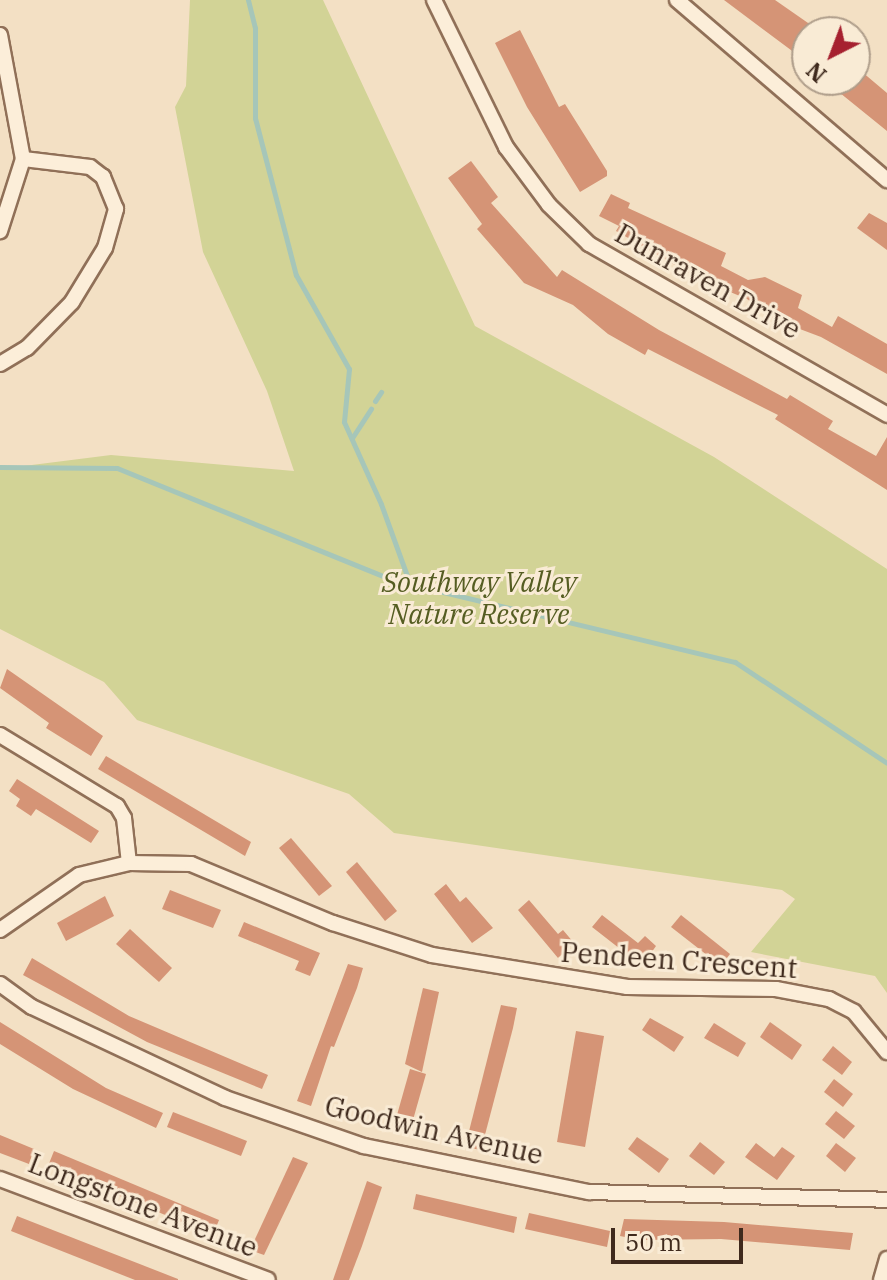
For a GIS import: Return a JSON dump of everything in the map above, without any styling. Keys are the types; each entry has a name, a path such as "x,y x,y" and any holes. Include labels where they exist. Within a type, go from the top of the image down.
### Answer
{"street":[{"name":"Dunraven Drive","path":"434,0 506,147 549,205 589,244 887,415"},
{"path":"677,0 887,180"},
{"path":"0,35 23,159 0,231"},
{"path":"0,364 27,348 72,302 105,248 116,209 103,177 90,167 23,159"},
{"path":"0,735 117,806 124,818 129,863"},
{"name":"Pendeen Crescent","path":"0,930 79,875 129,863 162,860 215,871 333,923 443,958 627,987 776,989 829,999 854,1012 887,1052"},
{"name":"Goodwin Avenue","path":"0,984 32,1007 225,1098 364,1146 589,1192 887,1200"},
{"name":"Longstone Avenue","path":"0,1179 268,1280"},
{"path":"881,1280 887,1259"}],"green space":[{"name":"Southway Valley Nature Reserve","path":"190,0 323,0 475,326 714,457 887,569 887,993 875,976 751,952 795,899 782,890 394,833 349,794 137,720 104,682 0,629 0,469 111,455 294,471 267,391 203,252 175,107 186,86"}],"building":[{"path":"724,0 775,0 798,16 791,16 791,50"},
{"path":"520,30 559,107 565,104 607,171 607,176 580,192 527,107 495,43"},
{"path":"871,80 887,93 887,131 844,96 871,96"},
{"path":"471,161 498,197 491,203 557,277 562,270 659,330 787,399 790,395 833,421 828,429 876,456 887,437 887,490 775,419 778,415 648,349 645,355 608,334 573,305 524,283 477,229 482,224 448,178"},
{"path":"611,194 630,203 628,208 726,253 721,266 748,280 765,277 802,295 798,308 832,327 838,316 887,344 887,374 821,337 776,320 747,299 699,279 616,231 619,226 599,216"},
{"path":"869,213 887,223 887,250 857,228"},
{"path":"7,669 103,736 91,756 46,728 49,723 0,688"},
{"path":"106,756 251,842 245,856 98,769"},
{"path":"17,779 99,831 91,843 36,809 31,816 16,806 20,799 9,791"},
{"path":"291,838 332,886 319,896 279,848"},
{"path":"357,862 397,911 385,921 346,872"},
{"path":"446,884 460,902 466,897 493,928 472,943 434,894"},
{"path":"170,890 221,910 213,928 162,909"},
{"path":"105,896 114,916 66,941 57,923"},
{"path":"529,900 558,934 563,930 574,943 558,958 518,910"},
{"path":"602,915 638,943 645,936 656,946 642,966 592,927"},
{"path":"681,915 730,954 721,966 671,927"},
{"path":"244,922 320,953 310,976 295,970 299,961 238,936"},
{"path":"130,929 172,968 159,982 116,944"},
{"path":"32,958 129,1016 268,1075 262,1089 147,1042 23,975"},
{"path":"348,964 363,968 334,1047 331,1046 311,1106 297,1101"},
{"path":"423,988 439,992 422,1072 405,1064"},
{"path":"501,1005 517,1008 513,1028 481,1150 465,1147"},
{"path":"650,1018 684,1037 674,1052 642,1030"},
{"path":"0,1022 106,1088 163,1113 156,1128 73,1089 0,1044"},
{"path":"770,1022 802,1045 792,1060 760,1037"},
{"path":"714,1023 746,1043 738,1057 704,1038"},
{"path":"576,1031 604,1036 585,1147 557,1142"},
{"path":"833,1046 852,1062 842,1075 822,1060"},
{"path":"410,1069 426,1074 409,1134 393,1129"},
{"path":"834,1079 853,1094 843,1107 824,1092"},
{"path":"836,1111 855,1126 844,1139 825,1124"},
{"path":"173,1112 247,1141 241,1156 167,1127"},
{"path":"0,1135 34,1149 29,1164 0,1153"},
{"path":"637,1137 669,1159 659,1173 628,1149"},
{"path":"700,1142 725,1162 714,1175 689,1156"},
{"path":"756,1143 774,1157 782,1147 795,1156 777,1180 745,1157"},
{"path":"836,1143 856,1158 845,1172 826,1156"},
{"path":"54,1151 219,1220 213,1235 48,1166"},
{"path":"293,1157 308,1163 264,1255 250,1250"},
{"path":"367,1181 382,1187 362,1246 349,1280 333,1280"},
{"path":"416,1194 517,1217 514,1233 413,1209"},
{"path":"529,1213 610,1231 607,1247 525,1229"},
{"path":"17,1216 178,1280 135,1280 11,1231"},
{"path":"624,1219 724,1222 853,1233 850,1250 721,1239 640,1240 620,1236"}],"waterway":[{"path":"248,0 255,28 255,118 296,275 349,369 344,422 381,504 410,584"},
{"path":"375,401 381,392"},
{"path":"352,438 371,409"},
{"path":"0,467 117,468 393,580 735,662 887,763"}]}
